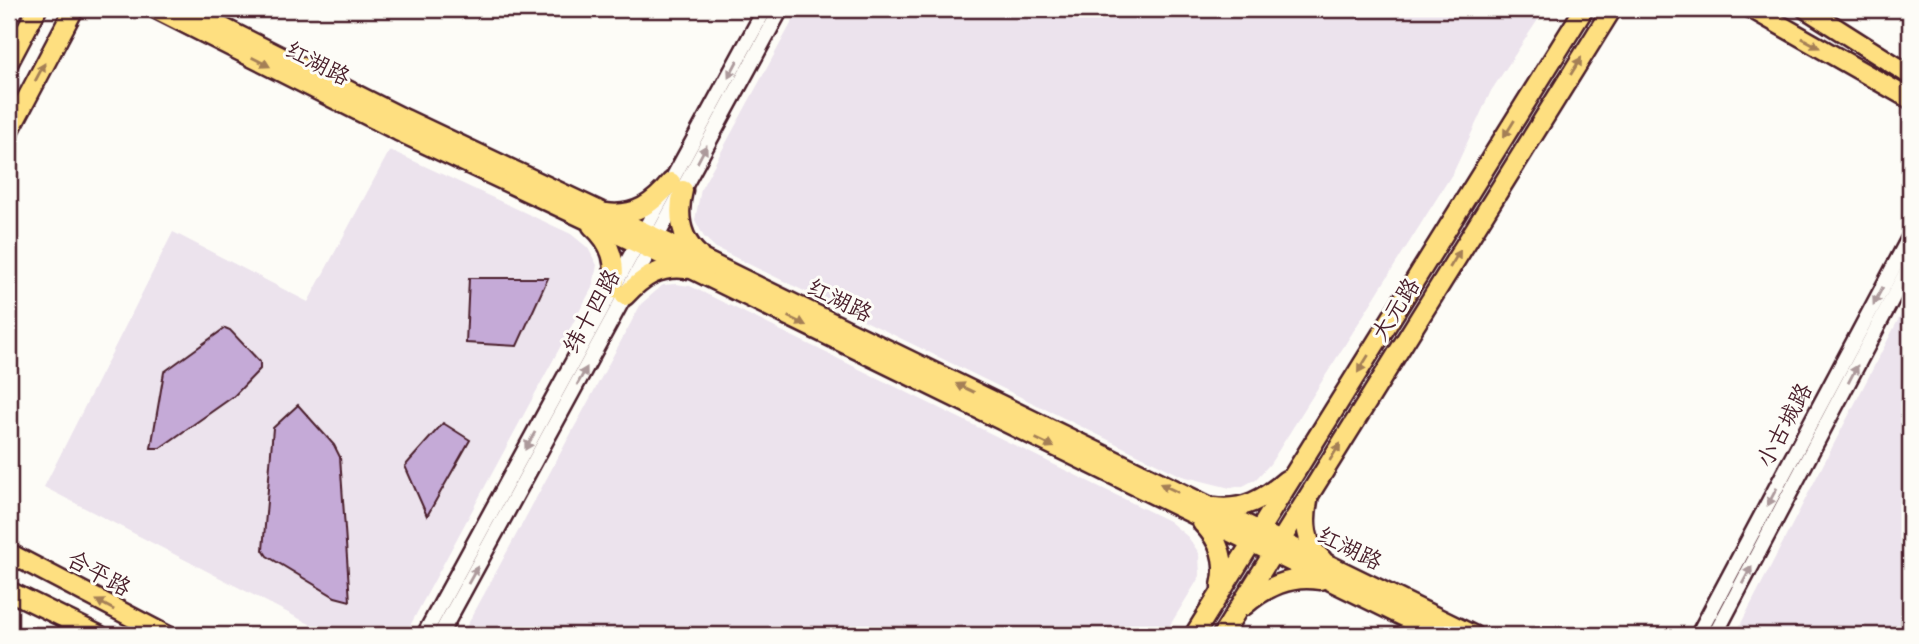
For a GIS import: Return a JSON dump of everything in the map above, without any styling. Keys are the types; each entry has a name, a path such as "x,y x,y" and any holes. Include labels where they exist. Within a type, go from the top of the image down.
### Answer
{"main road":[{"path":"9,62 37,9"},
{"name":"红湖路","path":"156,9 398,131 578,216 647,241 703,267 1200,512 1331,574 1473,635"},
{"name":"红湖路","path":"186,9 405,119 598,211 647,241"},
{"path":"1572,28 1576,9"},
{"name":"大元路","path":"1194,635 1584,9"},
{"name":"大元路","path":"1222,635 1612,9"},
{"path":"1591,41 1623,9"},
{"path":"1752,9 1910,99"},
{"path":"1806,9 1910,75"},
{"path":"9,132 74,12"},
{"path":"578,216 609,244 619,293 654,272 669,268 703,267 682,229 677,186 634,212 598,211"},
{"path":"1218,597 1224,570 1223,557 1200,512 1229,509 1258,501 1298,468"},
{"path":"1234,616 1270,587 1286,581 1313,579 1331,574 1309,543 1306,514 1315,485"},
{"name":"合平路","path":"9,553 166,635"},
{"name":"红湖路","path":"1331,574 1441,635"},
{"path":"9,592 99,635"}],"street":[{"name":"纬十四路","path":"677,186 765,9"},
{"name":"纬十四路","path":"440,635 647,241 781,9"},
{"name":"小古城路","path":"1698,635 1910,236"},
{"name":"小古城路","path":"1715,635 1910,265"},
{"name":"纬十四路","path":"424,635 619,293"}],"shaded area":[{"path":"799,9 1545,9 1491,91 1454,171 1270,464 1256,479 1243,486 1230,488 1182,476 716,248 704,237 695,220 701,189"},
{"path":"390,150 571,234 588,248 597,265 593,286 405,635 331,635 44,487 173,232 308,302"},
{"path":"663,285 690,286 1169,521 1188,537 1199,553 1200,576 1164,635 462,635 641,304"},
{"path":"1910,297 1910,635 1735,635"}],"building":[{"path":"469,278 548,278 517,346 466,343"},
{"path":"225,328 260,362 260,369 234,396 160,448 151,448 164,372"},
{"path":"298,405 334,445 340,457 350,601 335,597 267,556 263,550 273,428"},
{"path":"443,423 470,440 427,516 405,466"}]}
